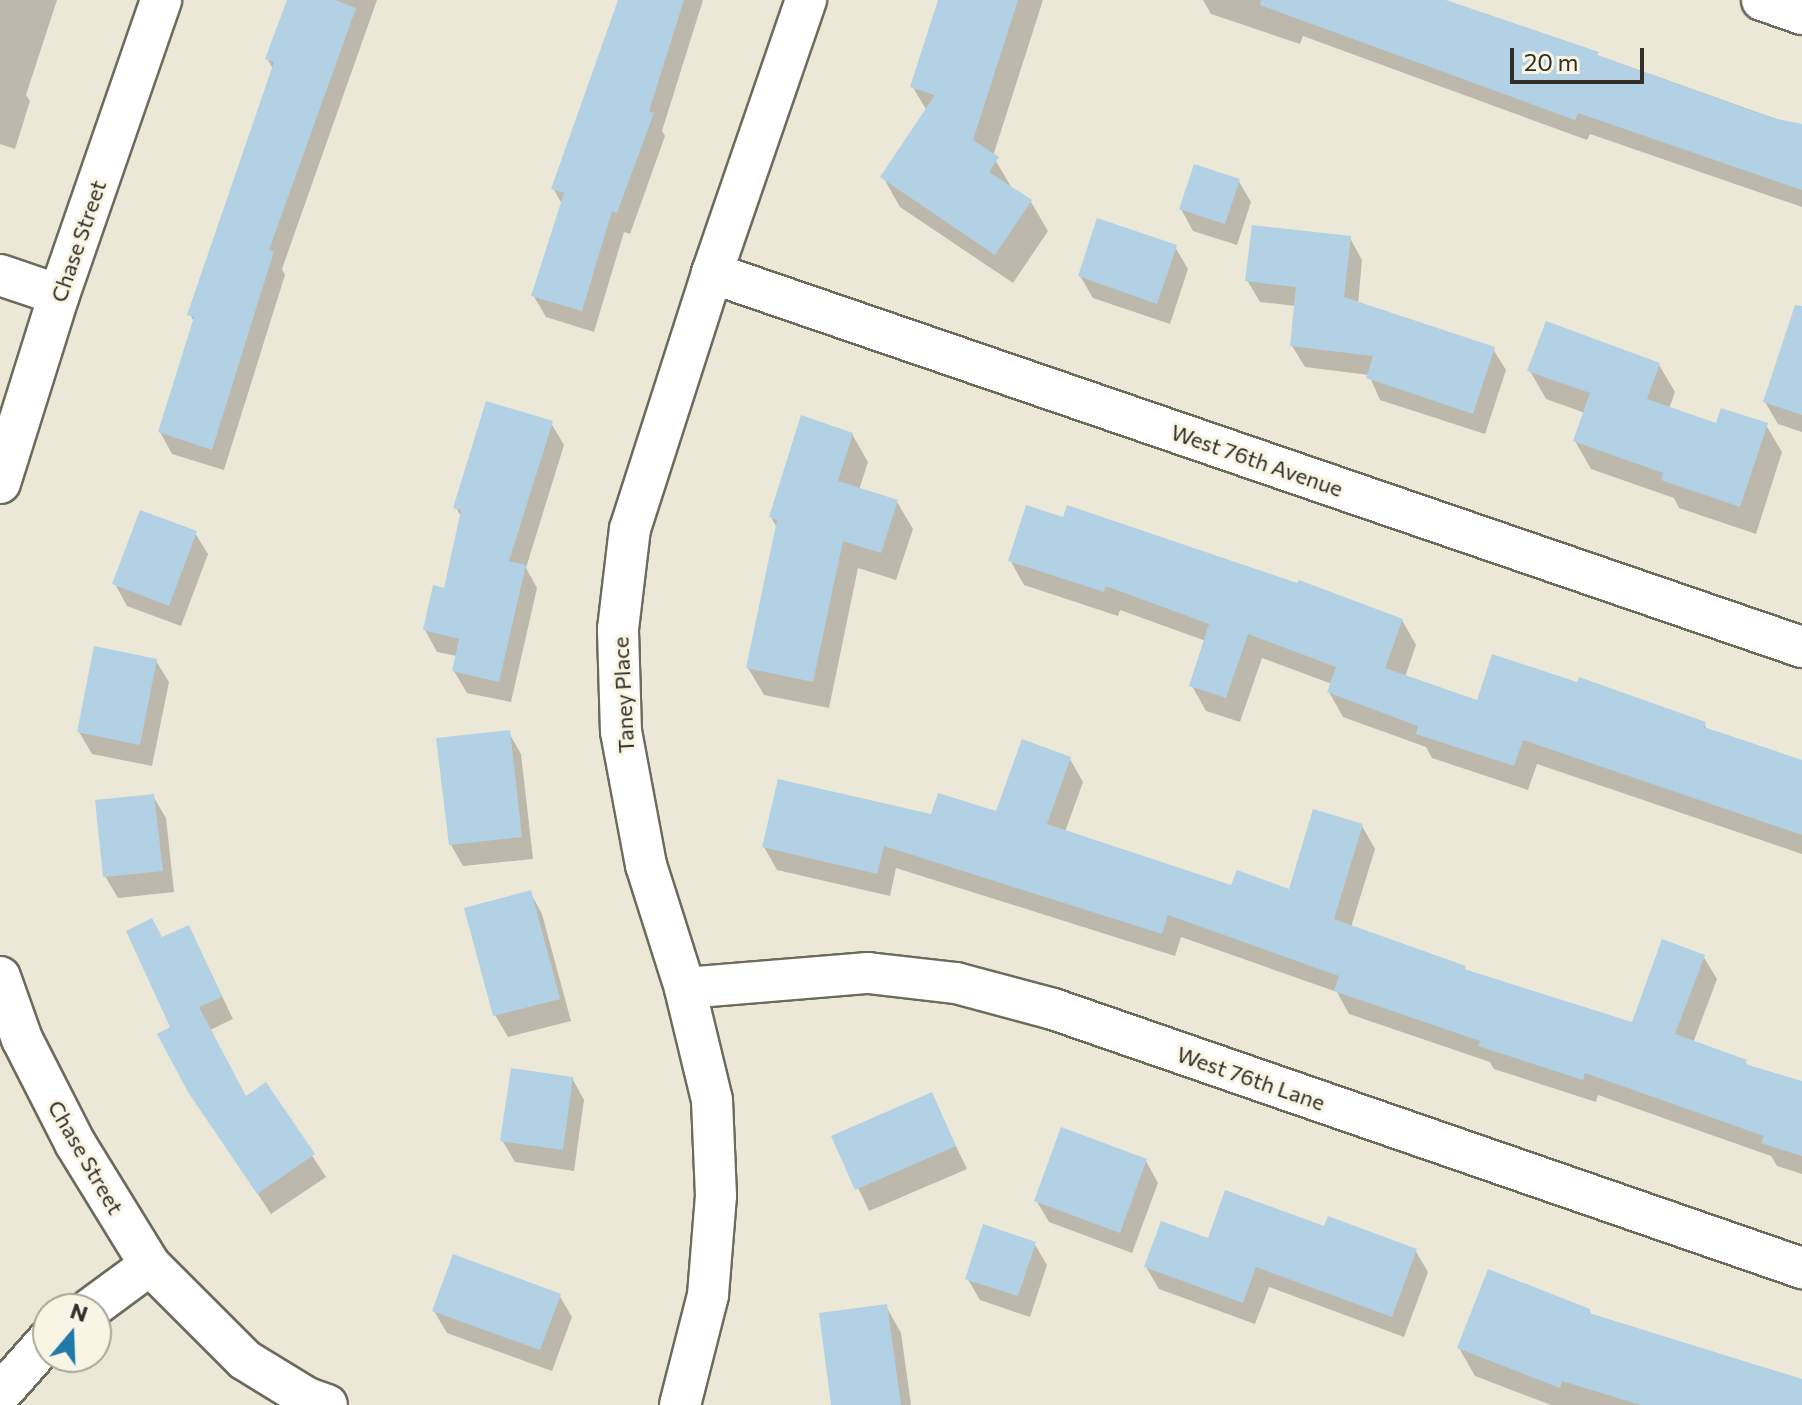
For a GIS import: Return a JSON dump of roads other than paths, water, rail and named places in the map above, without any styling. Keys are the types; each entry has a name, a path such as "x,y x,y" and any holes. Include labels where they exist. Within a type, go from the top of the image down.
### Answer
{"street":[{"name":"Chase Street","path":"0,483 59,295 161,0"},
{"name":"Taney Place","path":"680,1405 708,1295 716,1196 712,1100 685,988 646,865 621,732 618,629 630,529 712,273 806,0"},
{"path":"1762,0 1802,14"},
{"name":"West 76th Avenue","path":"712,273 1802,647"},
{"path":"0,275 59,295"},
{"name":"West 76th Lane","path":"685,988 868,973 956,983 1053,1009 1802,1268"},
{"name":"Chase Street","path":"0,977 22,1039 75,1143 150,1265 245,1360 307,1398 327,1405"},
{"path":"112,1293 150,1265"},
{"path":"0,1394 32,1358"}]}
